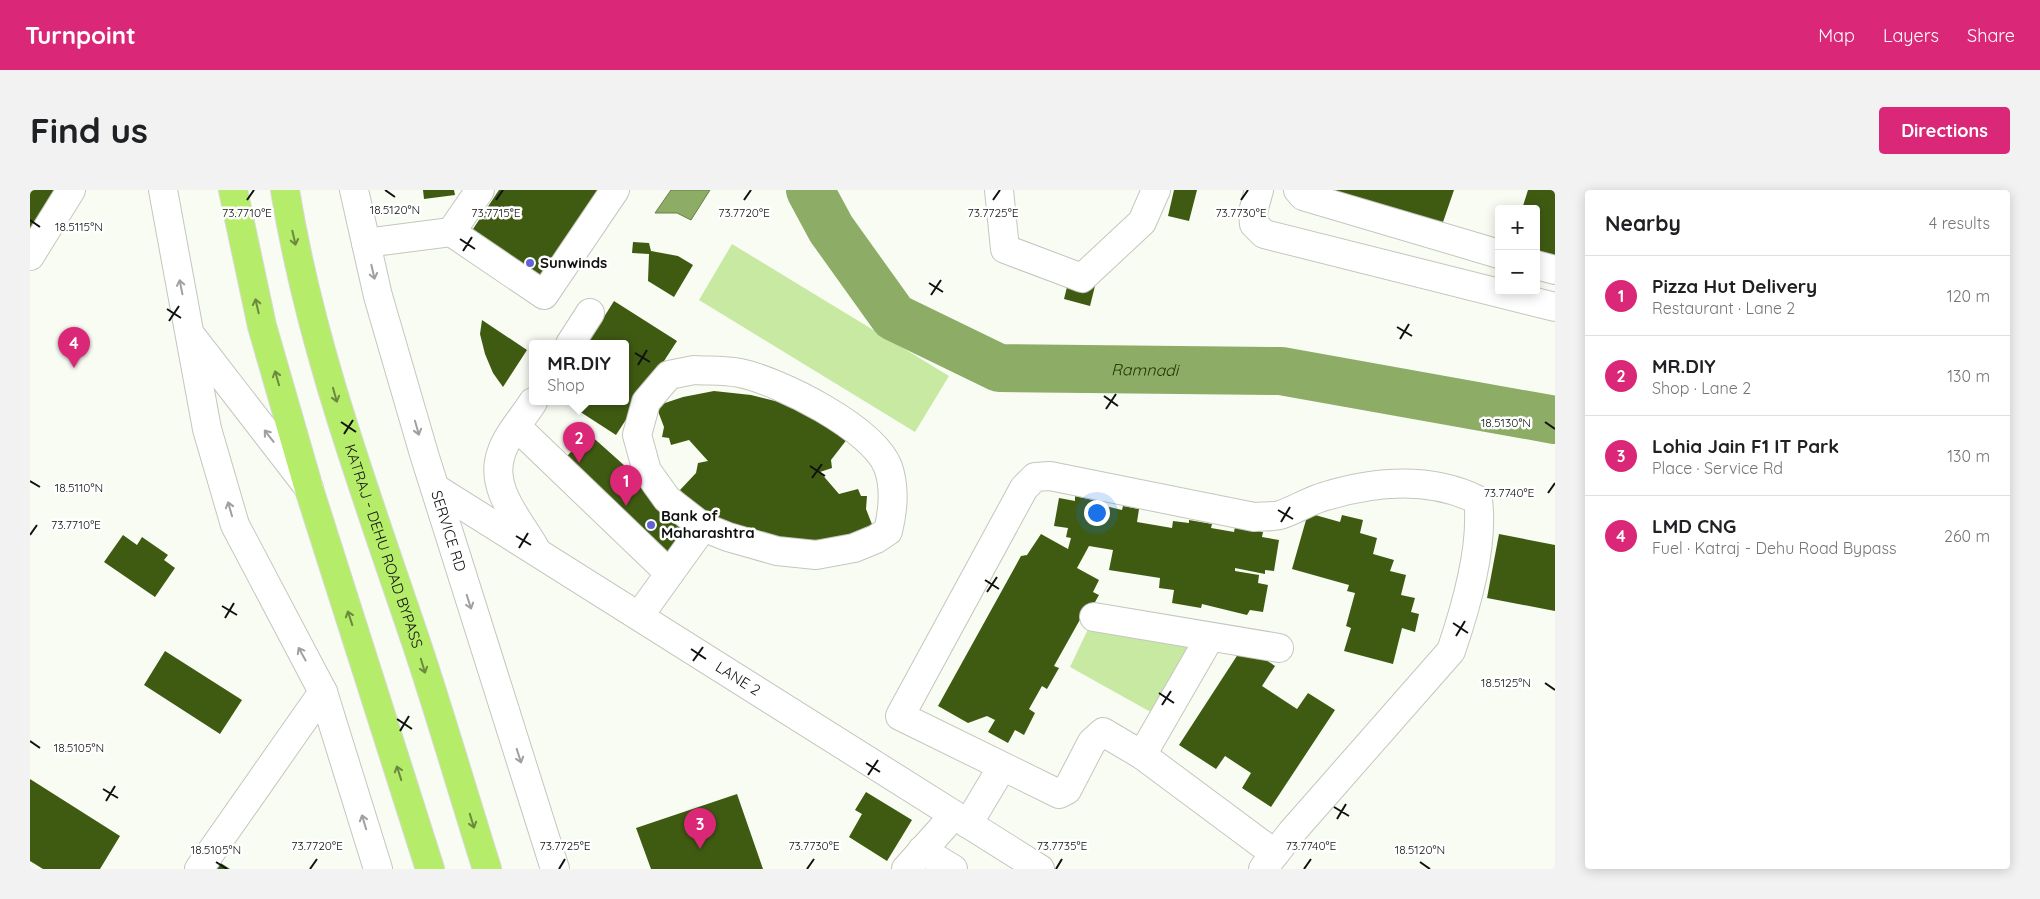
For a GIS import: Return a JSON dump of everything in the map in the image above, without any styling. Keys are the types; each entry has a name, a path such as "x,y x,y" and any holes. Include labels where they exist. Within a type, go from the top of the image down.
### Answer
{"highway":[{"path":"233,190 262,326 309,489 430,869"},
{"name":"KATRAJ - DEHU ROAD BYPASS","path":"285,190 312,314 358,474 416,644 487,869"}],"street":[{"path":"30,256 71,190"},
{"path":"163,190 206,429 235,526 323,692 378,869"},
{"name":"SERVICE RD","path":"354,190 378,296 461,578 555,869"},
{"path":"451,232 480,190"},
{"path":"366,243 451,232 544,295 615,190"},
{"path":"999,190 1005,249 1082,278 1142,222 1156,190"},
{"path":"1260,190 1253,212 1254,224 1264,234 1555,307"},
{"path":"1298,190 1302,196 1495,253"},
{"path":"1540,266 1555,270"},
{"path":"573,340 590,313"},
{"path":"190,335 309,489"},
{"path":"694,370 740,373 783,389 826,409 861,434 888,467 892,493 892,515 888,531 876,539 854,548 816,555 777,552 703,527 668,499 647,471 637,435 646,402 669,375 694,370"},
{"path":"531,405 501,453 497,472 503,495 538,553"},
{"path":"516,427 669,573"},
{"path":"1050,476 1254,517 1280,515 1324,496 1361,487 1434,485 1457,490 1478,500 1481,521 1474,564 1459,627 1451,651 1269,861 1142,755 1103,732 1092,742 1067,790 1059,794 1002,767 900,716 1024,488 1035,477 1050,476"},
{"name":"LANE 2","path":"435,488 1040,869"},
{"path":"638,616 703,527"},
{"path":"1094,617 1279,648"},
{"path":"1142,755 1210,637"},
{"path":"199,869 323,692"},
{"path":"914,860 961,819 1002,767"},
{"path":"914,860 953,869"}],"shaded area":[{"path":"671,190 710,190 691,220 677,213 655,213"},
{"path":"732,244 949,376 915,432 699,300"},
{"path":"1089,627 1196,645 1156,715 1070,667"}],"building":[{"path":"30,190 59,190 30,232"},
{"path":"423,190 454,190 455,195 424,199"},
{"name":"Sunwinds","path":"499,190 605,190 540,287 467,238"},
{"path":"1174,190 1197,190 1189,221 1168,216"},
{"path":"1329,190 1454,190 1441,228"},
{"path":"1528,190 1555,190 1555,257 1540,251 1540,205 1523,205"},
{"path":"633,242 649,243 651,251 678,256 693,265 674,297 648,281 649,254 632,253"},
{"path":"1069,279 1095,286 1090,306 1064,299"},
{"path":"614,301 677,341 616,435 570,405 629,405 629,340 590,340"},
{"path":"482,320 527,350 503,387 493,373 485,354 480,334"},
{"path":"714,391 751,395 779,402 808,413 848,438 831,460 832,468 820,472 839,494 858,489 861,496 867,496 866,509 875,532 817,543 773,539 709,515 691,502 680,490 696,473 698,463 708,461 689,440 671,445 669,438 662,437 664,427 656,406 683,397"},
{"path":"588,433 691,525 662,558 559,465"},
{"path":"1075,496 1122,510 1123,506 1139,509 1137,522 1172,528 1173,521 1189,523 1189,520 1212,524 1211,528 1234,532 1235,527 1263,532 1262,537 1279,540 1274,571 1265,570 1265,574 1235,568 1235,571 1259,575 1258,583 1268,585 1263,612 1250,610 1247,615 1202,604 1201,608 1172,603 1174,590 1159,588 1160,578 1109,570 1113,550 1089,546 1077,568 1099,580 1093,592 1099,595 1086,618 1082,616 1054,666 1059,668 1047,689 1042,686 1029,709 1035,713 1024,735 1015,730 1008,743 988,732 995,720 987,716 968,723 938,706 1021,556 1027,555 1041,534 1068,549 1071,538 1066,537 1068,528 1054,526 1059,498 1075,501"},
{"path":"1308,513 1340,522 1342,515 1363,520 1360,533 1377,538 1373,554 1394,560 1390,571 1406,575 1401,595 1415,598 1411,612 1419,614 1415,632 1402,628 1393,664 1344,651 1351,628 1346,626 1355,593 1347,591 1349,585 1292,569"},
{"path":"1499,534 1555,545 1555,611 1487,598"},
{"path":"123,535 137,545 142,537 168,555 164,560 175,568 155,597 104,562"},
{"path":"1244,645 1275,666 1262,686 1297,709 1308,693 1335,710 1271,807 1242,788 1251,773 1225,756 1216,769 1179,745"},
{"path":"165,651 242,700 220,734 144,685"},
{"path":"30,779 120,836 100,869 43,869 30,861"},
{"path":"866,792 912,820 887,861 849,837 862,814 855,810"},
{"path":"737,794 763,869 651,869 636,828"},
{"path":"213,858 230,869 206,869"}],"waterway":[{"name":"Ramnadi","path":"810,190 831,229 894,317 999,368 1281,371 1555,420"}],"place":[{"name":"Sunwinds","path":"530,263"},
{"name":"LMD CNG","path":"74,368"},
{"name":"MR.DIY","path":"579,463"},
{"name":"Pizza Hut Delivery","path":"626,506"},
{"name":"Bank of Maharashtra","path":"651,525"},
{"name":"Lohia Jain F1 IT Park","path":"700,849"}]}
